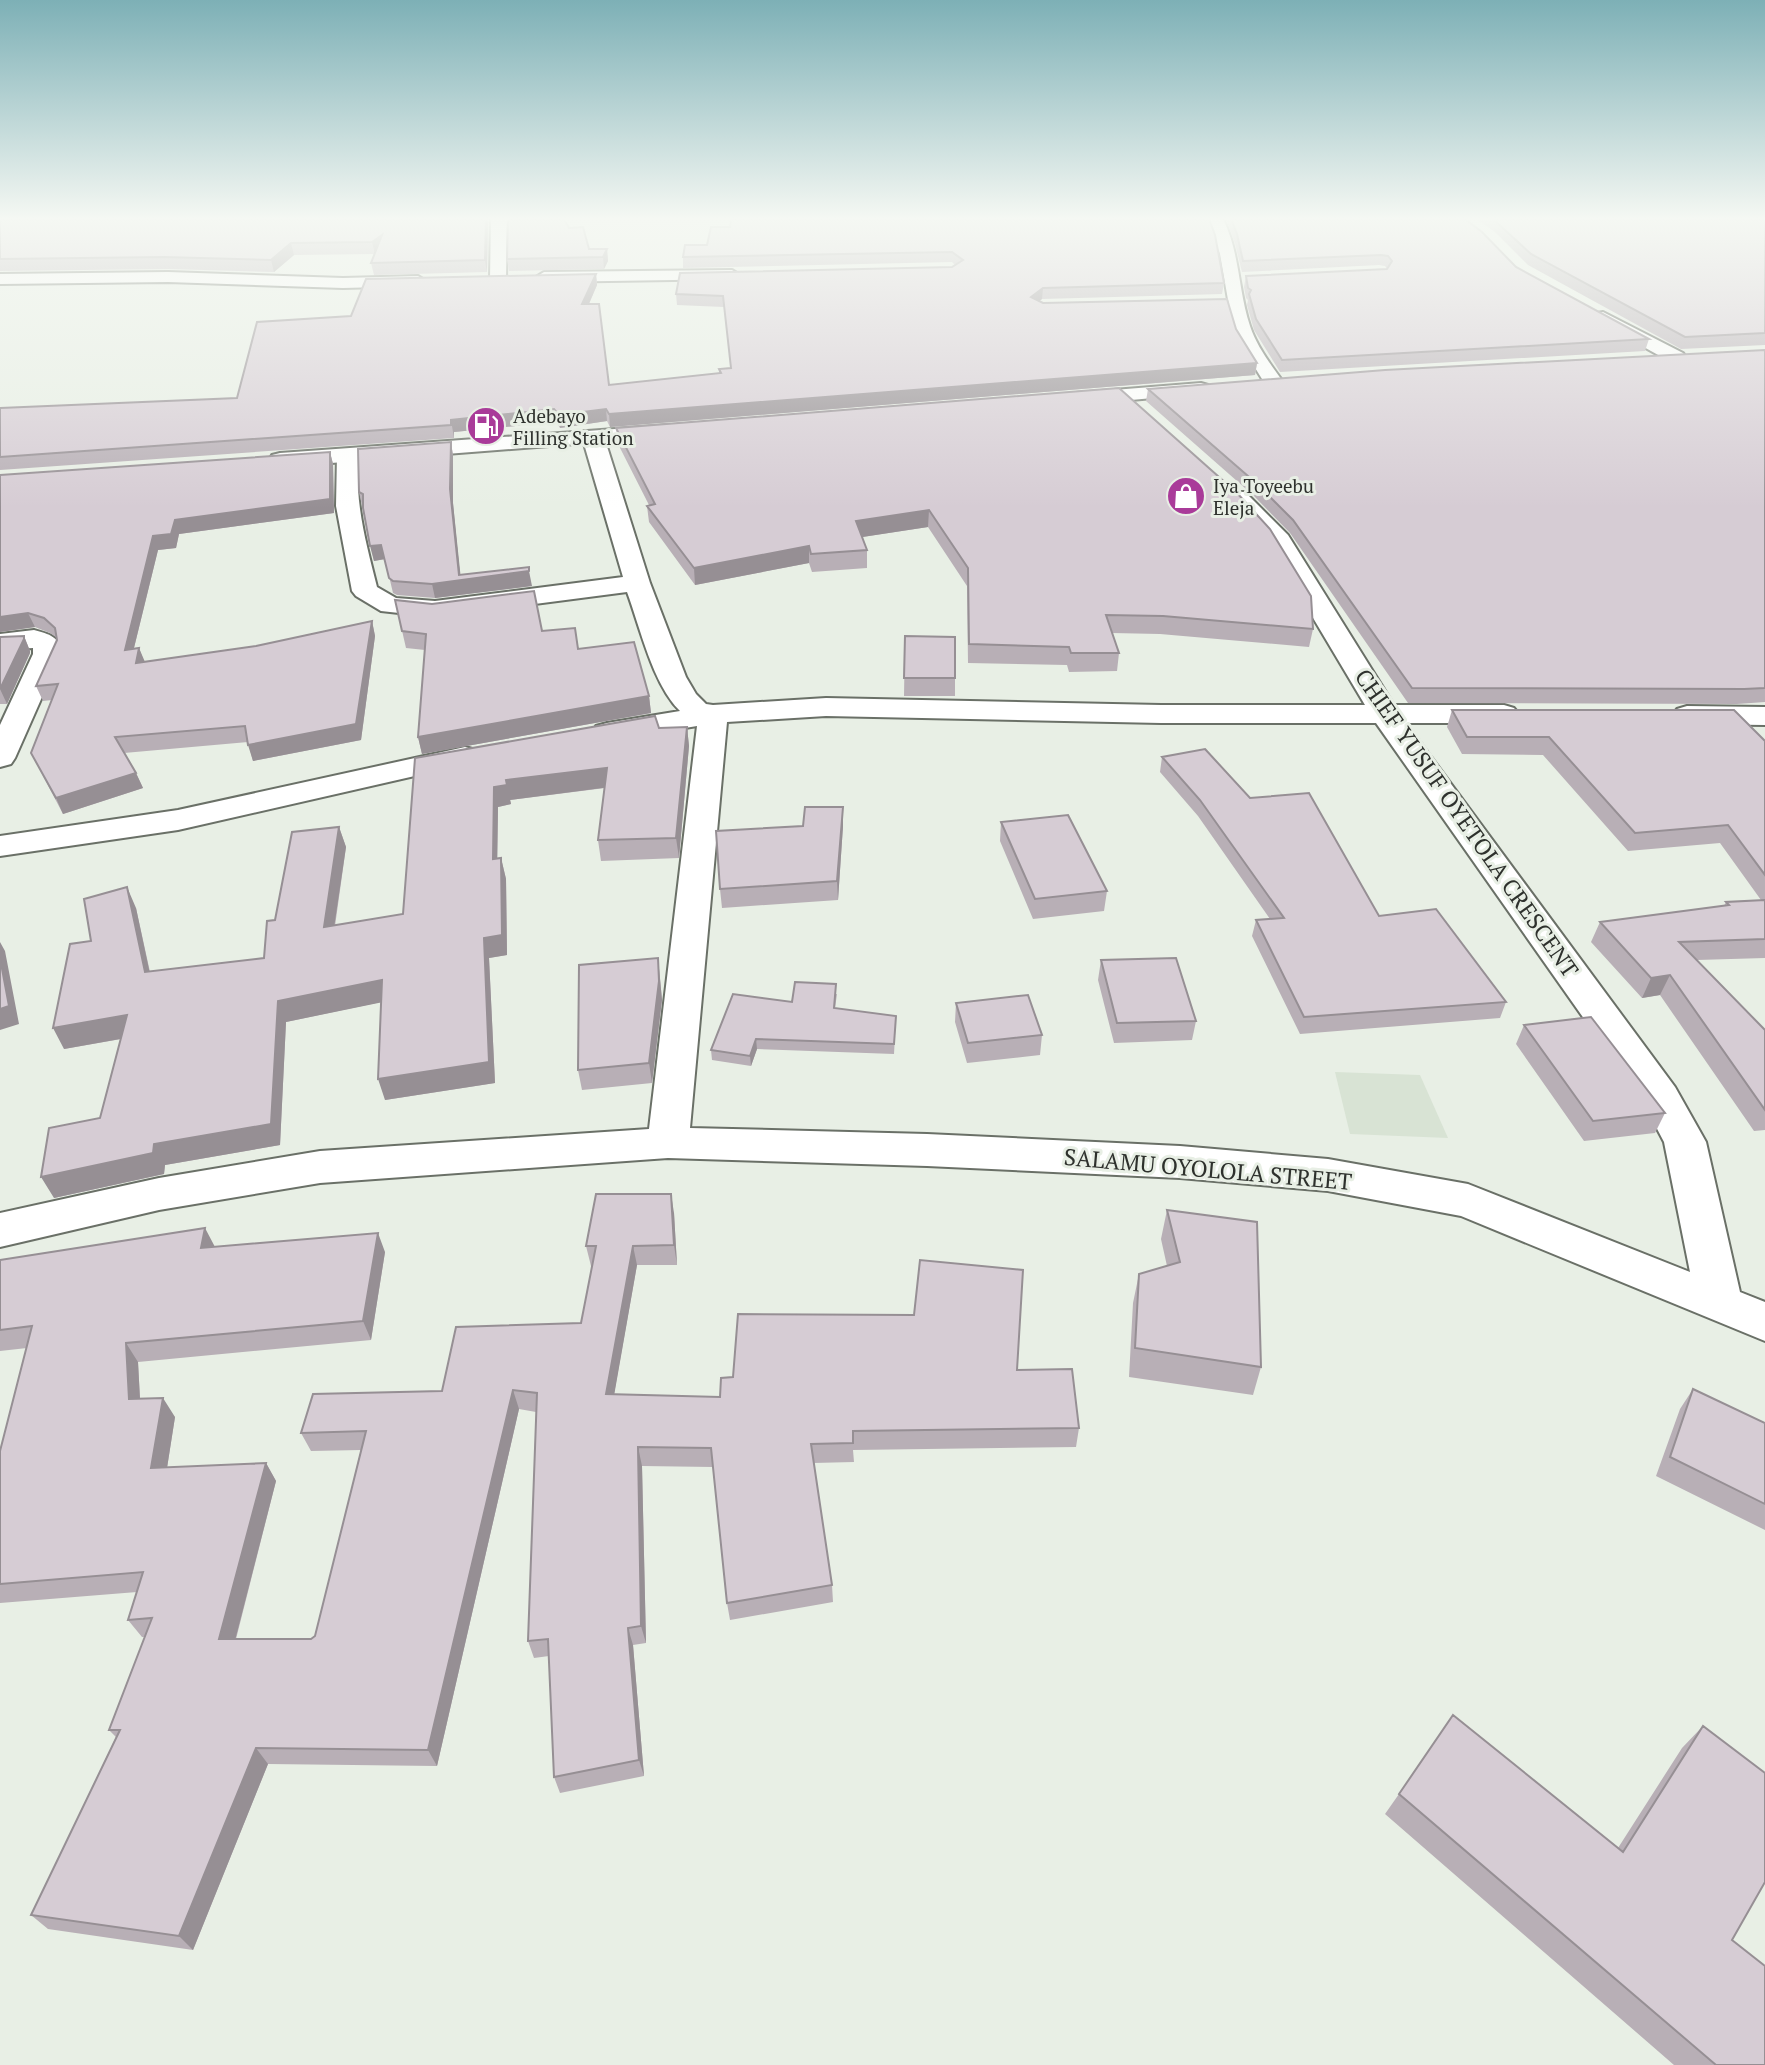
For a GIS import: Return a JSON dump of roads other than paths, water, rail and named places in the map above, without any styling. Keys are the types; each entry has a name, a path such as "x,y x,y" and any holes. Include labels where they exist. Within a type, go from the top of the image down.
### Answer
{"street":[{"path":"1238,315 1246,342 1281,382 1247,385"},
{"path":"1600,315 1676,357"},
{"path":"1640,358 1702,356"},
{"path":"1056,401 1220,387"},
{"path":"1124,395 1154,422"},
{"path":"264,461 689,430"},
{"path":"593,437 637,583 672,677 684,699 696,710 713,714"},
{"path":"348,456 345,479 356,554 365,591 390,605 435,610 637,583"},
{"name":"CHIEF YUSUF OYETOLA CRESCENT","path":"1214,476 1279,540 1384,713 1661,1097 1685,1142 1720,1304"},
{"path":"0,642 34,638 47,644 47,654 0,758"},
{"path":"580,737 713,714 826,707 1161,714 1534,714"},
{"path":"668,1143 713,714"},
{"path":"1659,715 1754,715 1765,744"},
{"path":"0,846 178,820 488,752"},
{"name":"SALAMU OYOLOLA STREET","path":"0,1230 159,1194 320,1167 668,1143 927,1150 1167,1161 1328,1175 1468,1201 1765,1322"}],"place":[{"name":"Adebayo Filling Station","path":"486,426"},
{"name":"Iya Toyeebu Eleja","path":"1186,496"}]}
